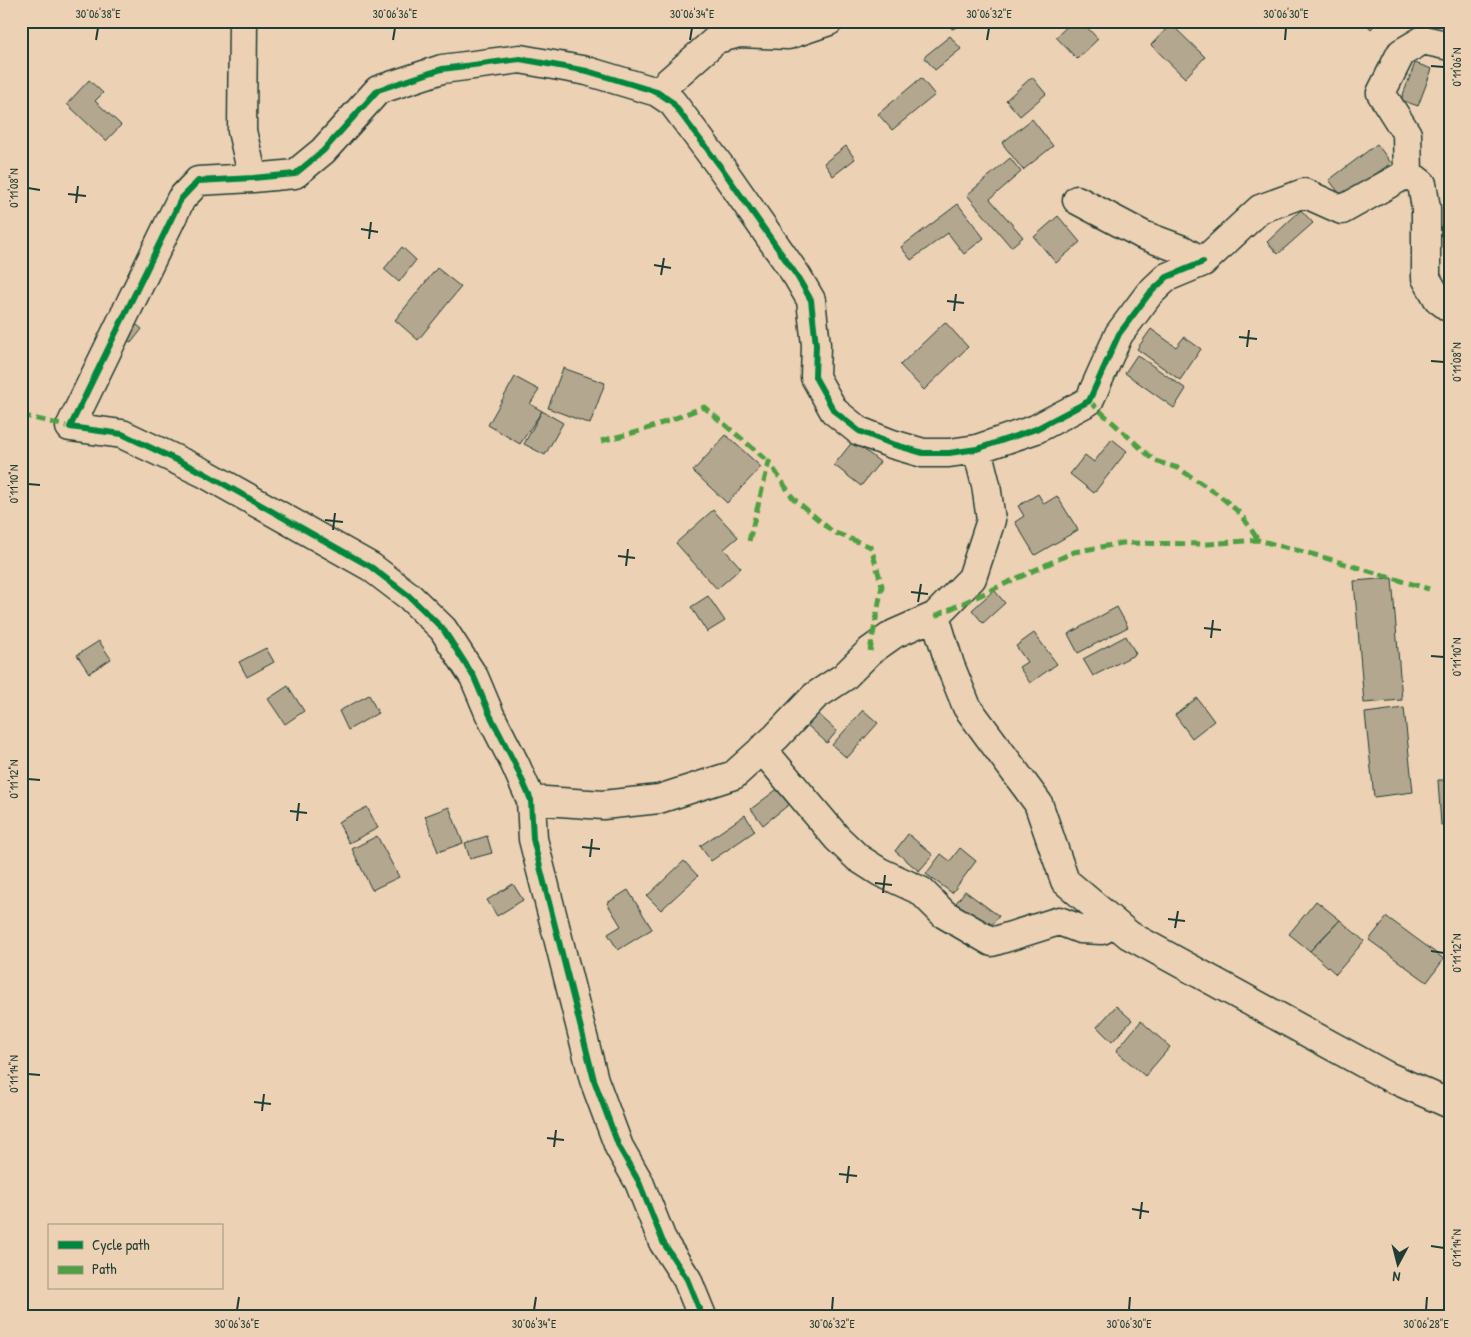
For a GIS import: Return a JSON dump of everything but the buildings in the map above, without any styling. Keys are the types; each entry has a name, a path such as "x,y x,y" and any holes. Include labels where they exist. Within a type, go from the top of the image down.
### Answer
{"street":[{"path":"243,21 242,131 253,178"},
{"path":"657,92 717,39 739,33 788,35 829,21"},
{"path":"1408,173 1407,134 1381,93 1401,54 1423,40 1450,46"},
{"path":"702,1316 686,1279 663,1242 639,1182 619,1147 594,1080 533,839 531,800 516,764 490,715 474,677 443,629 410,596 371,567 204,473 122,434 70,427 181,199 198,180 295,174 323,151 378,90 442,69 520,59 587,71 657,92 672,102 718,162 797,276 811,300 816,345 815,377 834,411 859,431 892,444 923,453 949,453 977,449 1036,429 1090,402 1119,334 1149,294 1167,277 1203,262 1260,209 1304,193 1342,210 1408,173"},
{"path":"1408,173 1422,184 1426,208 1426,278 1438,299 1450,308"},
{"path":"1077,200 1143,235 1184,250 1203,262"},
{"path":"531,800 603,806 659,799 734,775 776,738 815,696 844,677 870,651 894,634 935,616 972,578 991,520 986,485 977,449"},
{"path":"935,616 950,665 967,707 1038,802 1065,881 1129,935 1387,1076 1450,1104"},
{"path":"762,749 837,838 858,858 880,872 921,891 944,914 992,942 1059,922 1080,929 1102,930 1114,923"}],"marked path":[{"path":"1089,401 1155,461 1178,468 1219,495 1241,514 1258,540"},
{"path":"601,441 644,430 704,407 769,462"},
{"path":"21,415 70,427"},
{"path":"749,541 769,462 793,498 833,532 871,547 882,586 870,651"},
{"path":"935,616 1074,552 1122,543 1208,544 1258,540 1429,589"}],"cycle path":[{"path":"702,1316 687,1279 663,1242 639,1182 619,1147 594,1080 533,839 531,800 474,677 443,629 409,596 371,567 204,473 122,434 70,427 181,199 198,181 295,174 323,151 378,90 442,69 520,59 587,71 657,92 672,102 723,170 797,276 811,300 816,345 815,377 834,411 859,431 892,444 923,453 949,453 977,449 1036,429 1089,401 1119,334 1149,294 1167,277 1203,262"}]}
